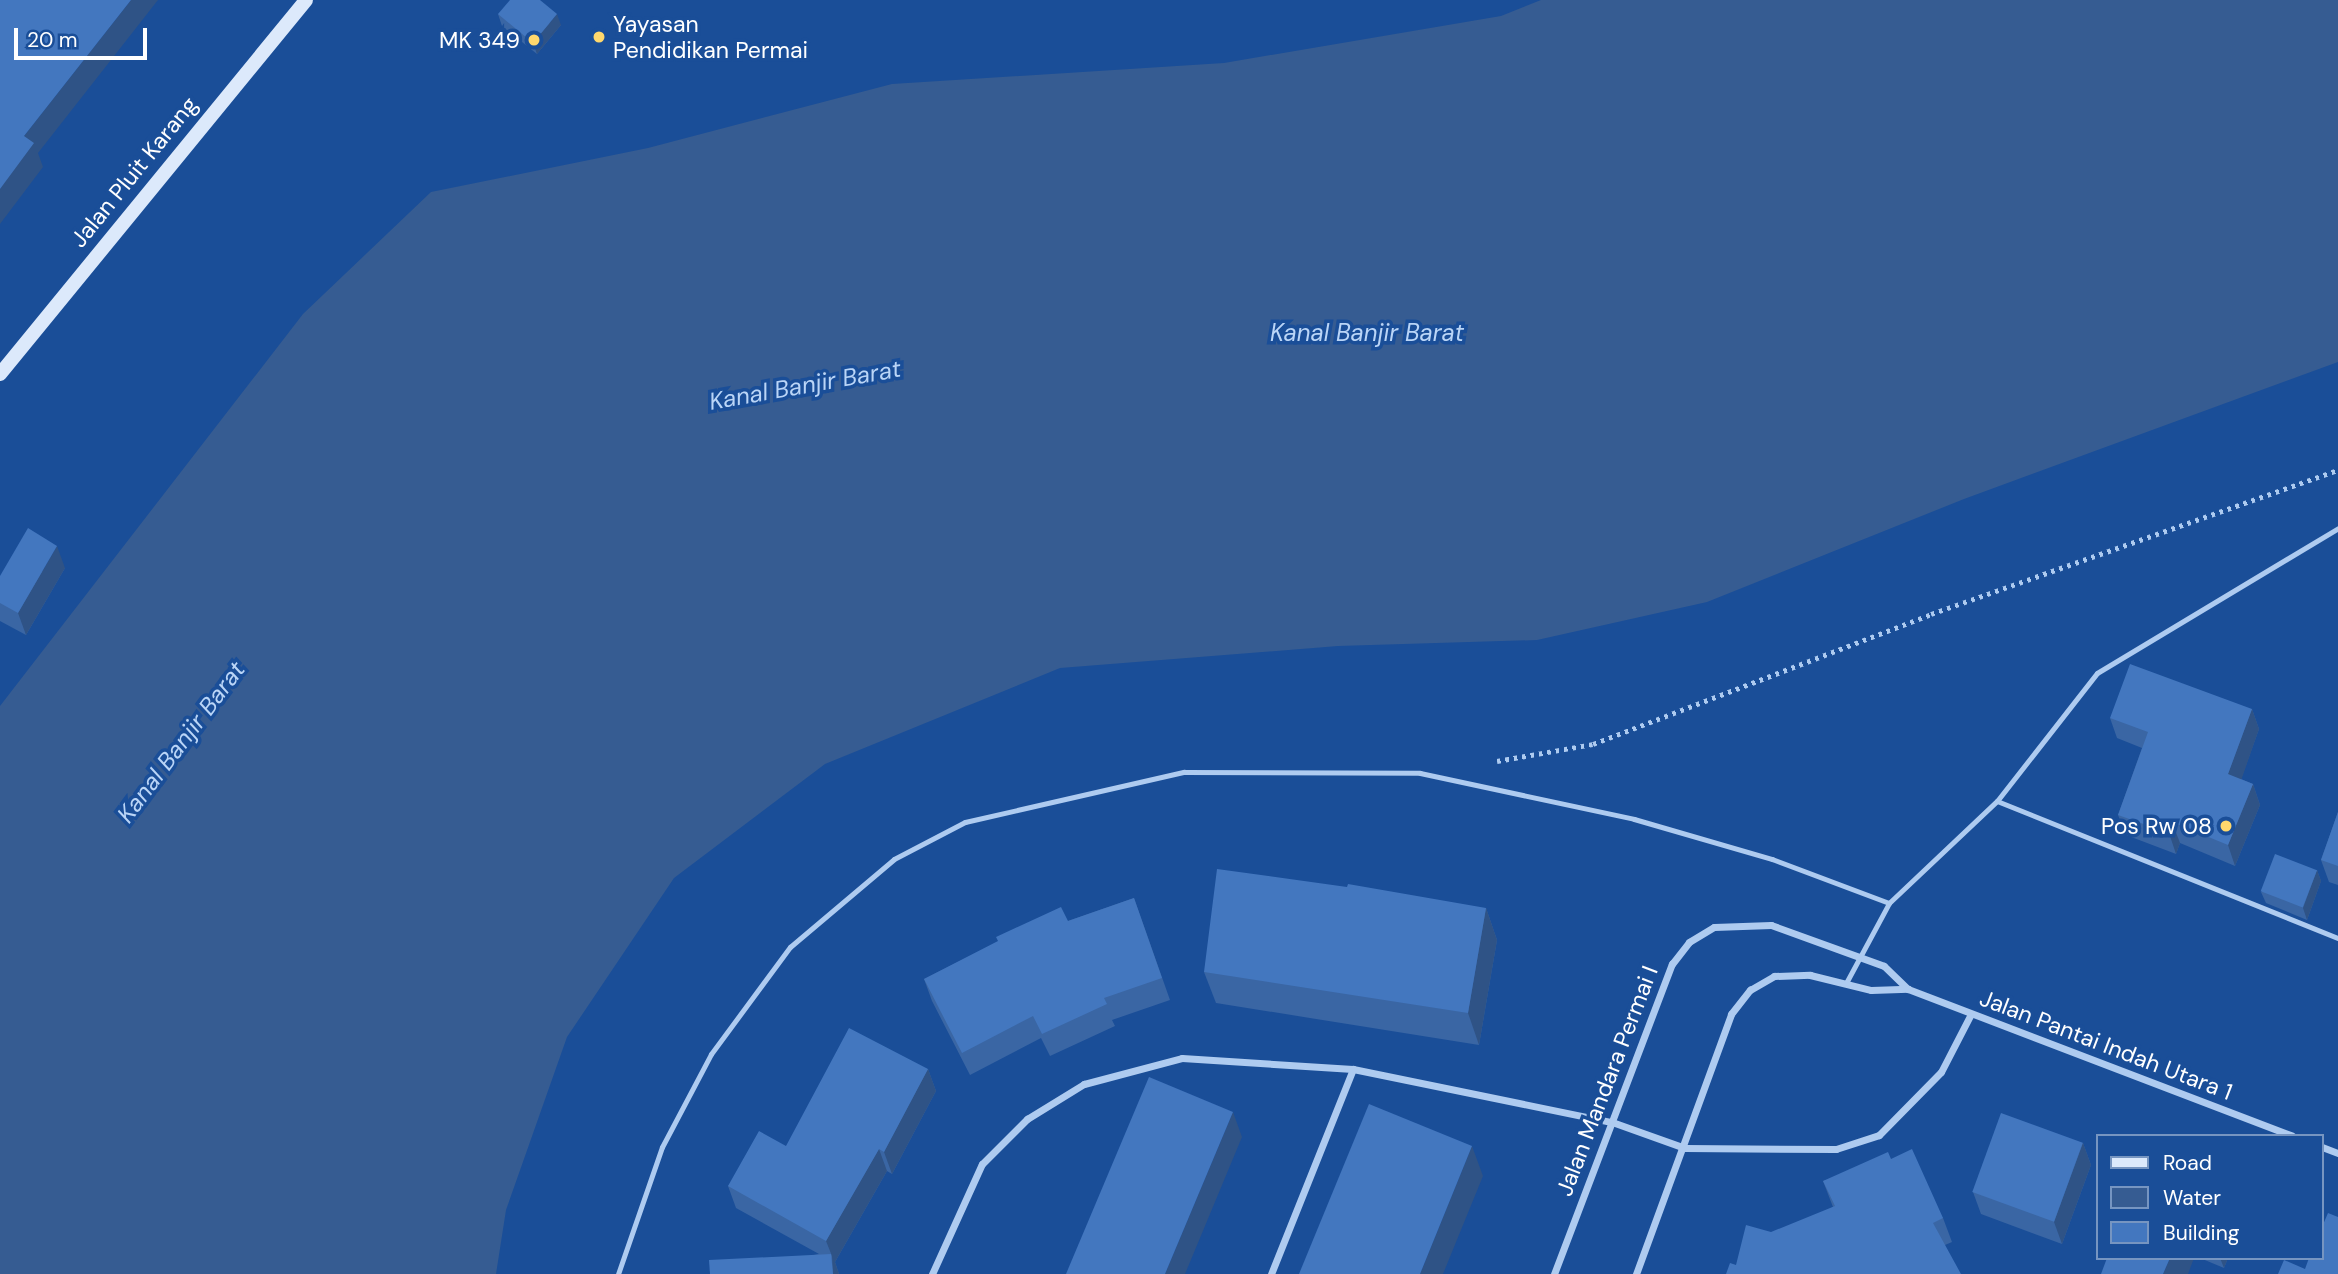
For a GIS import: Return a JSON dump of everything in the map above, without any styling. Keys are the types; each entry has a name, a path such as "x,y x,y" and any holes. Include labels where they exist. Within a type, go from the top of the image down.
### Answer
{"street":[{"name":"Jalan Pluit Karang","path":"0,374 306,0"},
{"name":"Jalan Mandara Permai I","path":"1554,1274 1672,964 1689,942 1714,927 1745,923 1770,925 1884,966 1908,989"},
{"path":"1636,1274 1685,1147 1731,1014 1750,990 1774,976 1810,975 1871,990 1908,989"},
{"name":"Jalan Pantai Indah Utara 1","path":"1908,989 2287,1134"},
{"path":"932,1274 982,1164 1027,1119 1084,1084 1182,1058 1353,1069 1612,1122 1685,1147 1836,1149 1880,1135 1941,1072 1971,1014"},
{"path":"1271,1274 1353,1069"}],"lane":[{"path":"1846,983 1858,956 1889,903 1997,801 2097,673 2338,528"},
{"path":"618,1274 662,1147 686,1100 711,1054 790,947 894,859 965,822 1184,772 1420,773 1634,819 1772,859 1889,903"},
{"path":"1997,801 2338,938"}],"path":[{"path":"1487,762 1593,744 1931,614 2338,470"}],"water":[{"name":"Kanal Banjir Barat","path":"1541,0 2338,0 2338,362 1964,499 1707,602 1537,640 1338,646 1060,668 825,764 674,878 567,1037 506,1210 496,1274 0,1274 0,706 303,314 431,192 648,148 892,84 1224,63 1501,16"}],"building":[{"path":"0,0 131,0 24,136 34,143 0,189"},
{"name":"MK 349","path":"510,0 540,0 557,14 533,43 498,14"},
{"path":"28,528 57,546 18,613 0,603 0,576"},
{"path":"2130,664 2252,709 2228,774 2253,784 2228,845 2172,822 2169,833 2118,815 2148,732 2110,718"},
{"path":"2338,812 2338,866 2321,860"},
{"path":"2275,854 2317,870 2303,907 2261,891"},
{"path":"1217,869 1347,887 1348,884 1486,908 1468,1013 1204,972"},
{"path":"1134,898 1162,978 1104,998 1107,1004 1042,1034 1033,1016 962,1053 924,979 998,941 996,937 1061,907 1068,921"},
{"path":"849,1028 928,1069 884,1152 879,1149 826,1241 728,1186 759,1131 786,1146"},
{"path":"1149,1077 1233,1112 1165,1274 1066,1274"},
{"path":"1369,1104 1472,1146 1420,1274 1299,1274"},
{"path":"2001,1113 2083,1143 2054,1222 1972,1192"},
{"path":"1912,1149 1943,1218 1933,1223 1961,1274 1726,1274 1730,1263 1736,1265 1746,1225 1771,1232 1835,1206 1823,1181 1888,1152 1891,1159"},
{"path":"2328,1213 2338,1217 2338,1274 2278,1274 2284,1260 2305,1269 2308,1260 2324,1260 2324,1222"},
{"path":"831,1254 833,1274 710,1274 709,1260"},
{"path":"2106,1260 2169,1260 2163,1274 2101,1274"}],"place":[{"name":"Yayasan Pendidikan Permai","path":"599,37"},
{"name":"MK 349","path":"534,40"},
{"name":"Pos Rw 08","path":"2226,826"}]}
